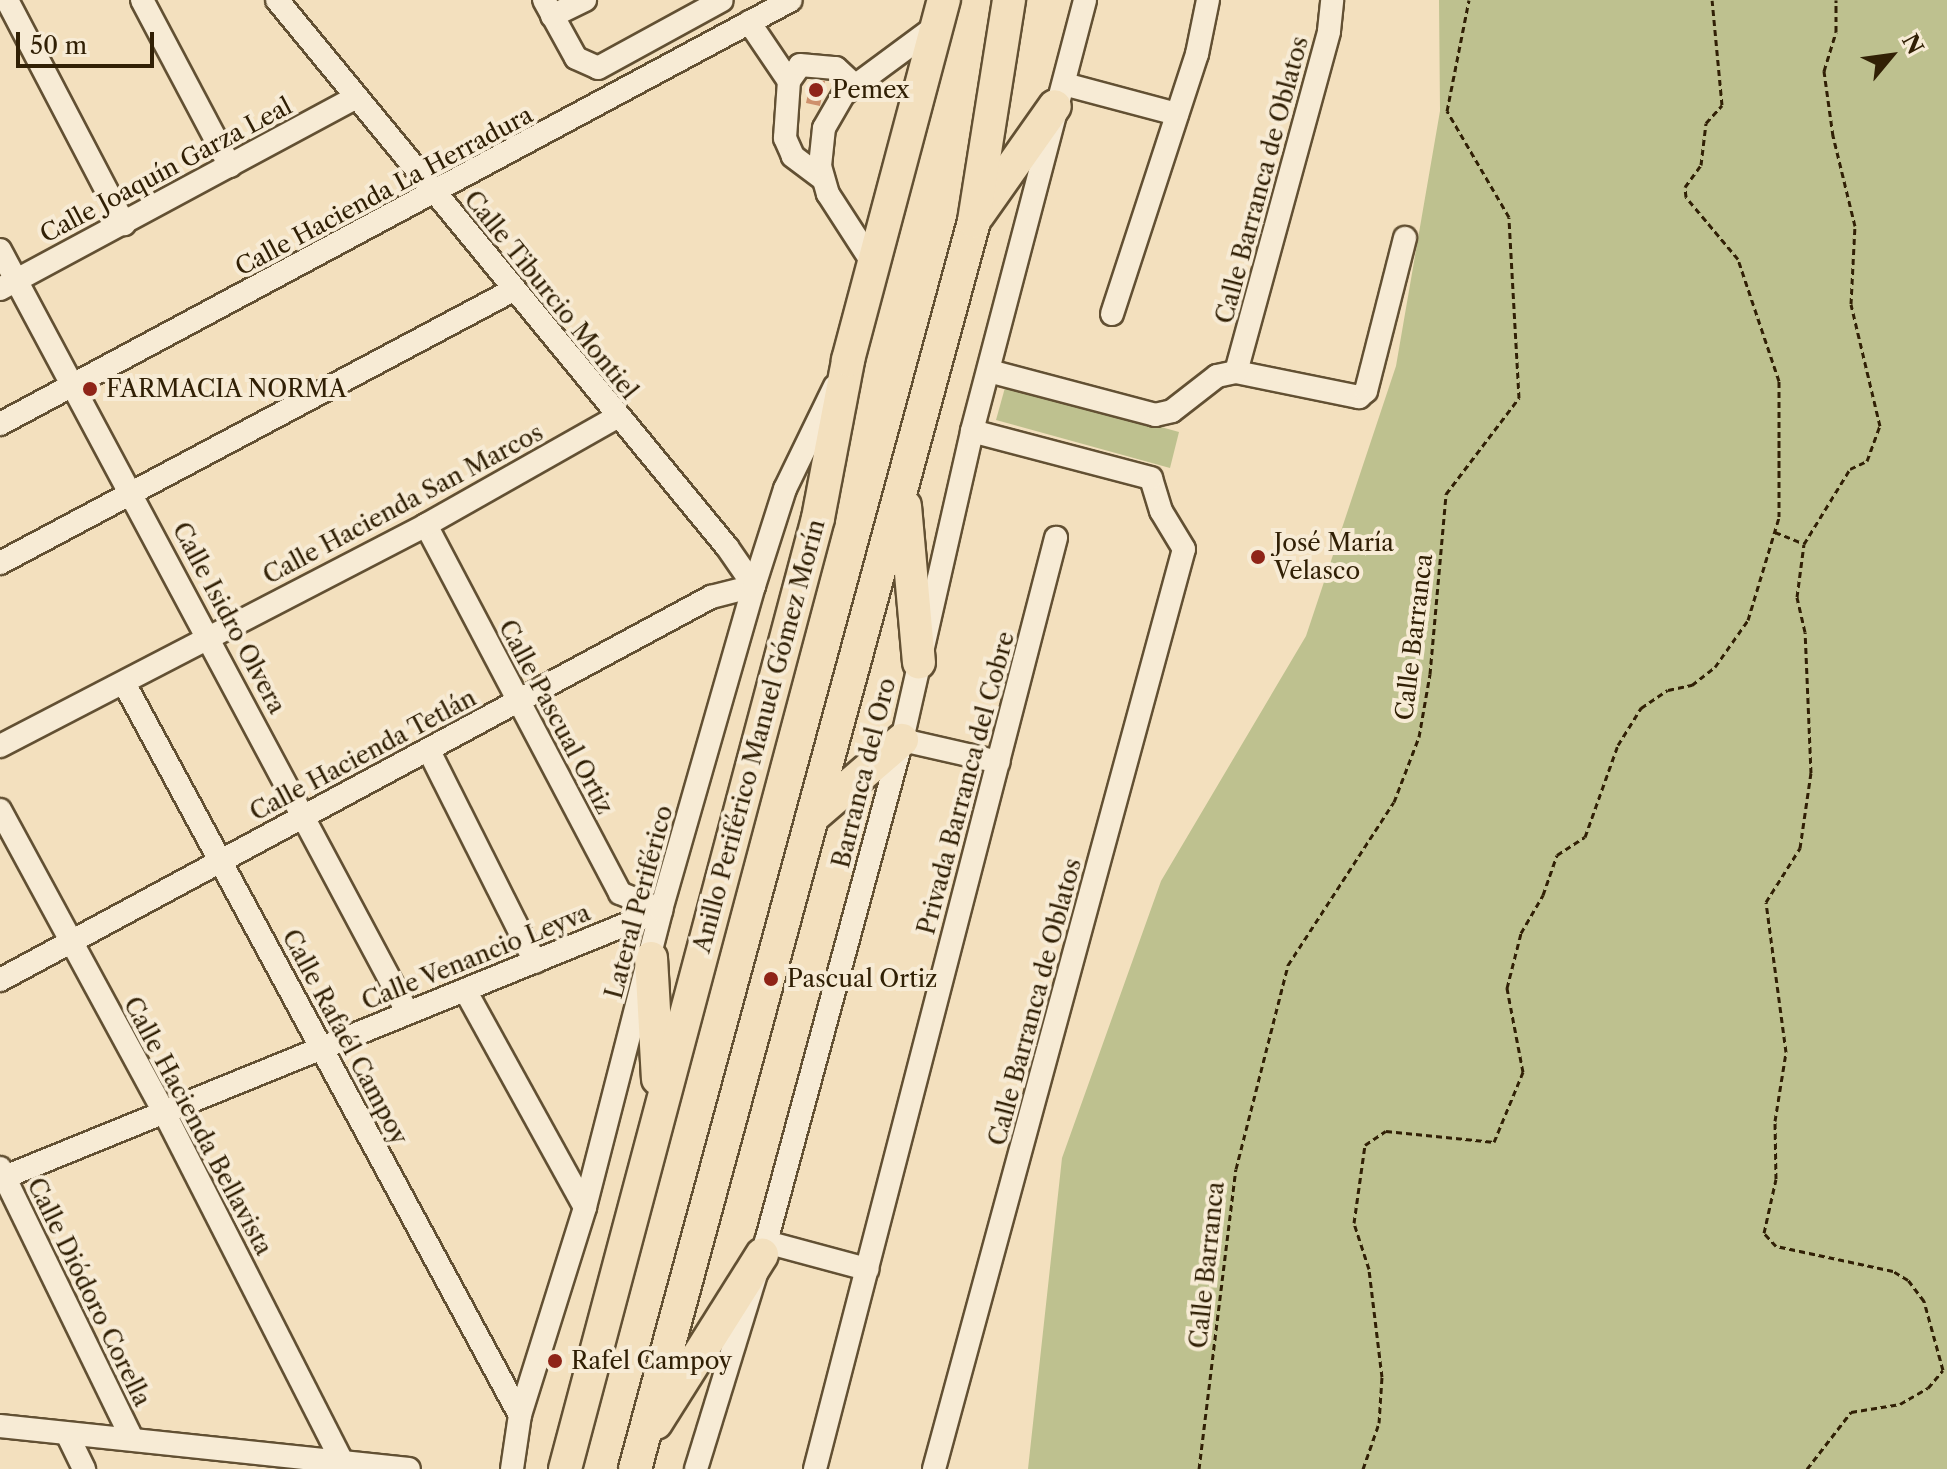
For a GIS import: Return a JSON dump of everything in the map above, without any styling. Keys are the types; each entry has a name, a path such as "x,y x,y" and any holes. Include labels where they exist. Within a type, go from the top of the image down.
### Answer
{"highway":[{"path":"974,221 1009,0"},
{"path":"637,1459 768,965 815,815 974,221 995,157 1025,0"},
{"name":"Anillo Periférico Manuel Gómez Morín","path":"565,1469 818,518 848,360 942,12"},
{"path":"974,221 1060,95"},
{"path":"903,483 919,662"},
{"path":"815,815 902,740"},
{"path":"651,958 660,1109"},
{"path":"637,1459 764,1248"}],"street":[{"path":"7,0 124,224"},
{"path":"142,0 230,166"},
{"name":"Calle Tiburcio Montiel","path":"277,0 727,547 754,586"},
{"path":"585,0 548,8 581,65 605,68 722,0"},
{"name":"Calle Hacienda La Herradura","path":"0,424 436,194 791,0"},
{"path":"1085,0 1060,95 1177,114"},
{"path":"1112,314 1177,114 1208,0"},
{"name":"Calle Barranca de Oblatos","path":"1236,372 1329,31 1332,0"},
{"path":"823,179 824,128 835,104 942,12"},
{"path":"749,22 789,81"},
{"path":"854,85 836,68 800,65 789,81 785,138 793,156 823,179 874,265"},
{"name":"Barranca del Oro","path":"696,1469 764,1248 902,740 972,431 1060,95"},
{"name":"Calle Joaquín Garza Leal","path":"8,284 357,97"},
{"path":"989,371 1155,415 1172,411 1217,376 1236,372 1359,397 1366,391 1405,238"},
{"name":"Calle Isidro Olvera","path":"0,250 8,284 74,385 307,816 408,1013"},
{"path":"0,563 515,289"},
{"name":"Lateral Periférico","path":"512,1469 520,1415 585,1207 661,910 754,586 785,489 848,360"},
{"name":"Calle Hacienda San Marcos","path":"0,746 426,525 617,417"},
{"name":"Calle Barranca de Oblatos","path":"934,1469 1184,549 1161,511 1151,478 972,431"},
{"name":"Calle Pascual Ortiz","path":"426,525 620,893 661,910"},
{"name":"Privada Barranca del Cobre","path":"815,1469 1056,538"},
{"name":"Calle Hacienda Tetlán","path":"0,980 219,859 307,816 711,597 754,586"},
{"name":"Calle Rafaél Campoy","path":"124,683 520,1415"},
{"path":"902,740 999,762"},
{"path":"429,751 535,962"},
{"name":"Calle Hacienda Bellavista","path":"0,810 164,1112 344,1465"},
{"name":"Calle Venancio Leyva","path":"1,1175 661,910"},
{"path":"465,990 585,1207"},
{"name":"Calle Diódoro Corella","path":"1,1175 132,1439"},
{"path":"764,1248 867,1269"},
{"path":"0,1426 68,1436 132,1439 235,1459 409,1469"},
{"path":"68,1436 84,1469"}],"path":[{"name":"Calle Barranca","path":"1199,1469 1234,1184 1288,965 1394,802 1419,737 1430,674 1446,494 1519,398 1509,217 1447,111 1469,0"},
{"path":"1363,1469 1379,1423 1382,1377 1369,1269 1354,1223 1365,1145 1386,1131 1494,1142 1523,1072 1507,988 1521,933 1543,895 1557,855 1585,837 1618,745 1641,708 1668,690 1692,685 1715,667 1748,620 1775,532 1779,381 1738,259 1686,197 1685,187 1701,165 1706,123 1722,105 1712,0"},
{"path":"1807,1469 1851,1412 1900,1404 1928,1388 1943,1370 1924,1301 1908,1280 1893,1271 1776,1246 1764,1233 1776,1179 1775,1121 1786,1052 1766,902 1800,848 1811,773 1805,632 1797,597 1804,544 1850,469 1867,461 1880,426 1851,304 1855,226 1833,136 1824,71 1836,32 1836,0"},
{"path":"1775,532 1804,544"}],"green space":[{"path":"1439,0 1947,0 1947,1469 1028,1469 1062,1158 1161,881 1306,636 1396,366 1440,111"},
{"path":"1006,384 1179,432 1170,468 996,420"}],"building":[{"name":"Pemex","path":"811,80 825,81 820,106 806,103"}],"place":[{"name":"Pemex","path":"816,90"},
{"name":"FARMACIA NORMA","path":"90,389"},
{"name":"José María Velasco","path":"1258,557"},
{"name":"Pascual Ortiz","path":"771,979"},
{"name":"Rafel Campoy","path":"555,1361"}]}
